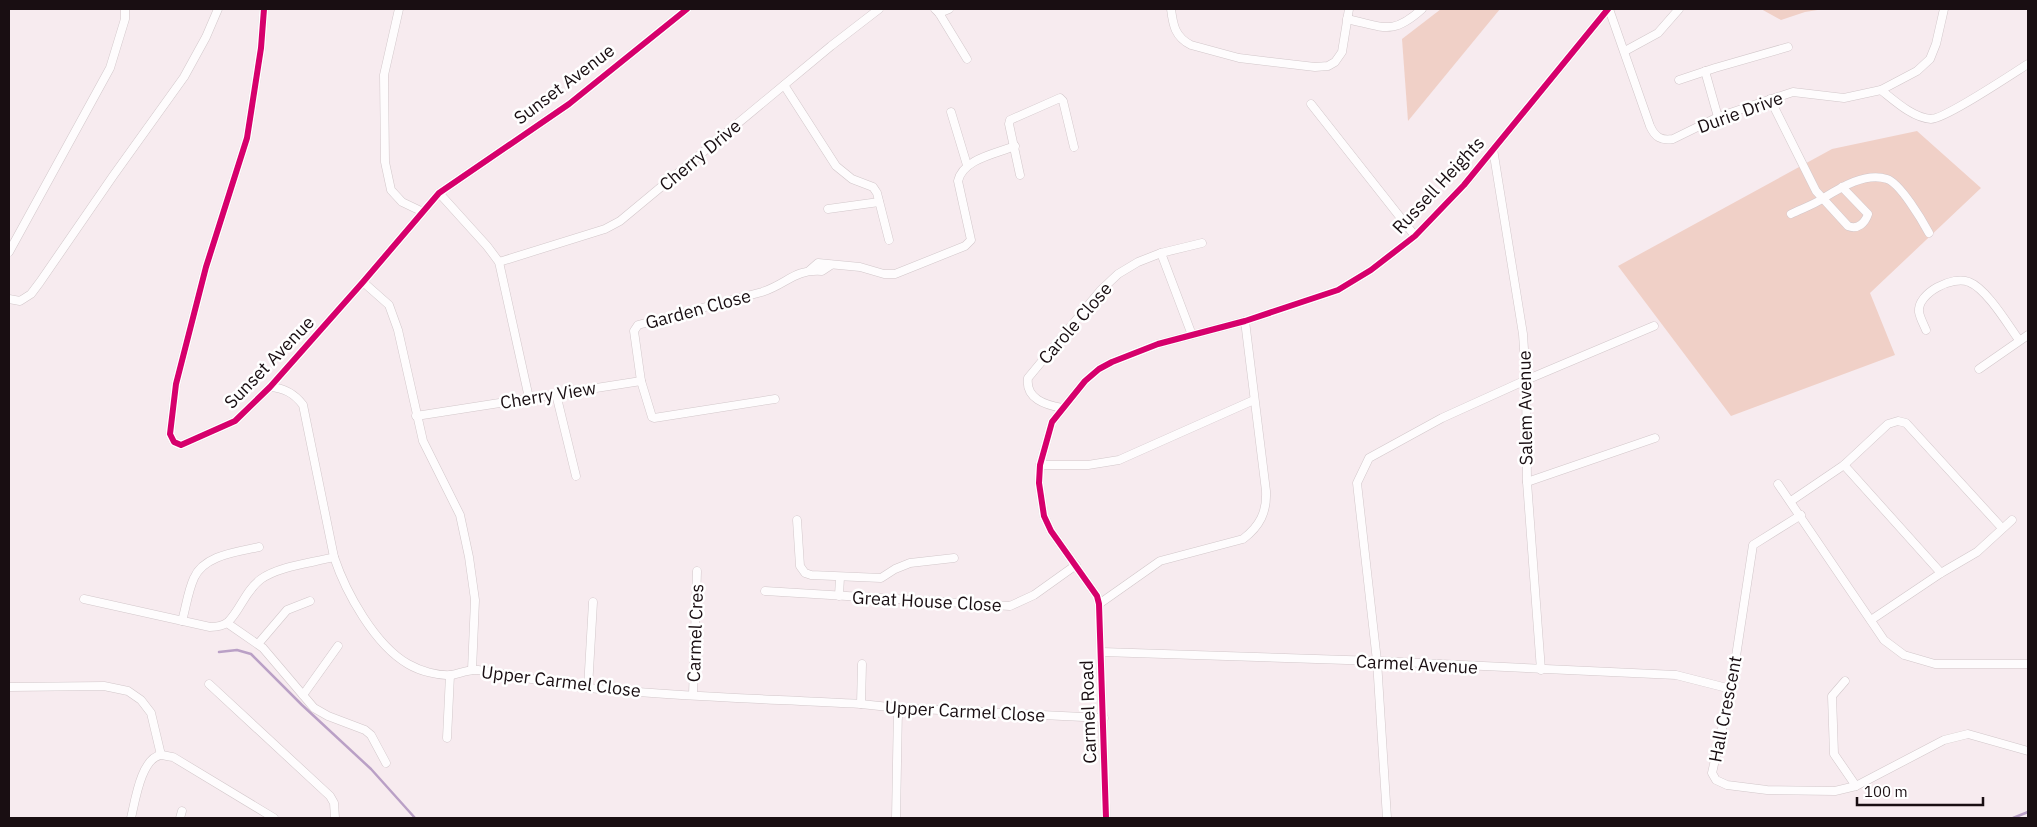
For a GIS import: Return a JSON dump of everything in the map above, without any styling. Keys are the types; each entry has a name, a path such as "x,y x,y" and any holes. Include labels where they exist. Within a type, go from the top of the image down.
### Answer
{"street":[{"path":"9,252 110,68 125,19 125,9"},
{"path":"9,299 20,301 31,294 40,282 184,77 206,37 218,9"},
{"name":"Sunset Avenue","path":"264,9 261,48 247,138 206,267 176,384 170,434 174,442 181,445 235,421 270,387 439,193 569,104 687,9"},
{"path":"399,9 384,75 385,162 390,190 402,202 423,212"},
{"name":"Cherry Drive","path":"499,262 605,229 620,221 879,9"},
{"path":"949,9 937,11 967,59"},
{"path":"1171,9 1176,32 1184,42 1191,45 1239,58 1322,68 1340,58 1349,9"},
{"path":"1347,19 1391,27 1400,26 1422,9"},
{"name":"Durie Drive","path":"1609,9 1653,134 1659,138 1673,139 1718,117 1793,92 1844,98 1882,90 1917,70 1930,59 1936,44 1944,9"},
{"name":"Russell Heights","path":"1099,604 1076,565 1051,531 1044,516 1039,483 1040,465 1052,422 1085,381 1106,366 1158,344 1245,321 1338,290 1371,270 1415,236 1464,185 1609,9"},
{"path":"1625,52 1658,34 1679,9"},
{"path":"1679,80 1788,48"},
{"path":"1882,90 1911,112 1929,119 1936,118 1960,106 2028,64"},
{"path":"1705,71 1718,117"},
{"path":"784,85 836,166 852,179 873,187 889,240"},
{"path":"1020,176 1009,124 1010,120 1060,98 1063,101 1074,147"},
{"path":"1770,99 1810,182 1822,200 1848,226 1859,227 1868,214 1842,187"},
{"path":"1311,104 1415,236"},
{"path":"951,112 967,165 1015,146"},
{"name":"Salem Avenue","path":"1493,149 1523,334 1526,380 1527,482 1541,670"},
{"name":"Garden Close","path":"641,381 634,331 638,325 772,289 797,273 810,270 822,271 831,265 860,267 884,274 895,274 969,243 971,237 958,181 962,170 967,165"},
{"path":"1791,214 1822,200 1842,187 1866,179 1888,179 1895,184 1916,210 1929,233"},
{"path":"439,193 499,262 529,398"},
{"path":"828,210 879,202"},
{"name":"Carole Close","path":"1062,408 1047,405 1030,393 1027,386 1028,378 1100,290 1118,274 1138,262 1161,253 1202,243"},
{"path":"1161,253 1192,335"},
{"path":"1926,330 1919,312 1922,301 1930,292 1954,280 1970,282 1989,298 2019,340"},
{"path":"363,282 389,305 398,330 423,441 460,515 475,600 472,670"},
{"path":"1099,604 1160,561 1243,539 1253,531 1267,507 1245,321"},
{"path":"1387,818 1377,662 1357,483 1369,458 1442,418 1654,326"},
{"path":"1979,369 2028,335"},
{"path":"641,381 652,417 654,418 774,399"},
{"name":"Cherry View","path":"416,416 641,381"},
{"name":"Upper Carmel Close","path":"270,387 281,388 291,392 303,405 334,557 342,581 372,629 385,645 408,664 433,673 450,675 472,670 588,688 861,704 898,708 1104,718"},
{"path":"556,394 576,476"},
{"path":"1040,465 1088,465 1119,460 1254,400"},
{"path":"1791,501 1844,465 1888,424 1898,421 1906,423 2002,528"},
{"path":"1527,482 1655,438"},
{"path":"1844,465 1941,573"},
{"path":"1778,484 1801,515 1884,640 1904,655 1935,664 2028,664"},
{"name":"Hall Crescent","path":"1801,515 1753,545 1731,689 1712,772 1716,780 1727,785 1811,792 1835,791 1856,786 1944,740 1968,734 2028,751"},
{"path":"797,520 801,569 811,575 880,578 910,563 954,558"},
{"path":"1871,620 1941,573 1977,552 2012,520"},
{"path":"182,621 194,577 204,565 217,557 259,547"},
{"path":"84,599 210,627 218,627 227,623 251,588 262,578 275,572 334,557"},
{"name":"Great House Close","path":"765,591 1010,606 1034,595 1076,565"},
{"name":"Carmel Cres","path":"693,695 697,571"},
{"path":"839,596 840,577"},
{"path":"258,644 287,610 310,601"},
{"path":"588,688 593,602"},
{"name":"Carmel Road","path":"1099,604 1106,818"},
{"path":"227,623 258,644 303,695 321,712 366,730 371,735 386,763"},
{"path":"303,695 338,646"},
{"name":"Carmel Avenue","path":"1102,652 1676,675 1731,689"},
{"path":"861,704 862,664"},
{"path":"447,738 450,675"},
{"path":"1845,681 1832,696 1834,754 1856,786"},
{"path":"209,684 330,796 334,803 335,818"},
{"path":"9,687 104,686 128,691 141,700 151,713 161,755"},
{"path":"896,818 898,708"},
{"path":"131,818 144,772 150,761 161,755 173,757 264,816 274,818"}],"shaded area":[{"path":"1441,9 1500,9 1408,121 1402,39"},
{"path":"1761,9 1824,9 1805,12 1781,20"},
{"path":"1917,131 1981,188 1870,293 1895,355 1731,416 1618,266 1832,149"}],"waterway":[{"path":"219,652 237,650 251,654 302,705 371,769 415,818"},
{"path":"2013,818 2028,812"}],"cycle path":[{"path":"264,9 261,48 247,138 206,267 176,384 170,434 174,442 181,445 235,421 270,387 439,193 569,104 687,9"},
{"path":"1106,818 1099,604 1097,596 1051,531 1044,516 1039,483 1040,465 1052,422 1085,381 1099,369 1112,362 1158,344 1245,321 1338,290 1371,270 1415,236 1464,185 1608,9"}]}
